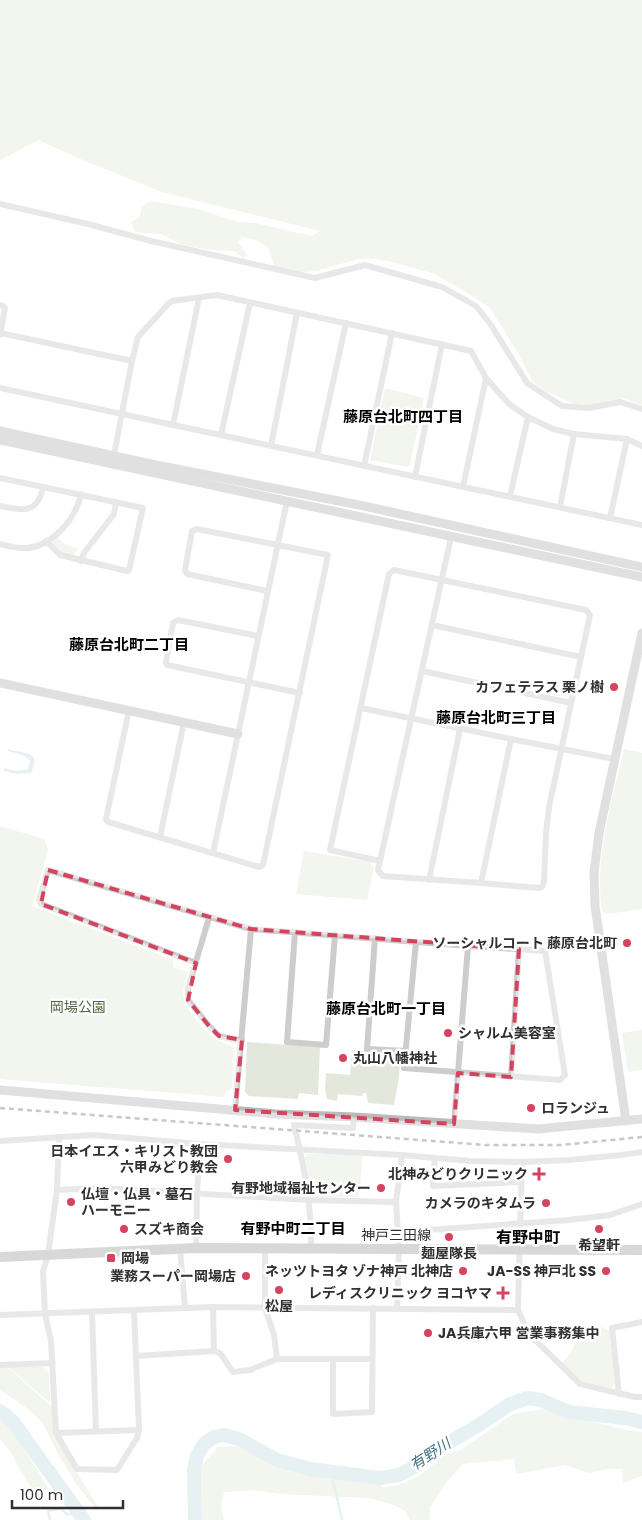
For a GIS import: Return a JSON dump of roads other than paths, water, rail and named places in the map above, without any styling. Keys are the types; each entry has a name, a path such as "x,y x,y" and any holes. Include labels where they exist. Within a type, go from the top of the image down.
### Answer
{"main road":[{"name":"神戸三田線","path":"0,1257 180,1248 642,1250"}],"street":[{"path":"0,204 315,278 365,265 442,287 476,306 491,325 528,383 562,406 590,408 620,402 642,409"},
{"path":"114,455 138,336 172,301 216,295 392,332 471,351 486,378 509,404 528,418 553,429 574,434 627,440 642,446"},
{"path":"173,425 199,298"},
{"path":"221,435 250,303"},
{"path":"0,305 5,308 0,334 132,360"},
{"path":"271,446 297,312"},
{"path":"317,455 346,323"},
{"path":"364,466 392,332"},
{"path":"415,477 442,344"},
{"path":"463,487 486,378"},
{"path":"0,388 642,525"},
{"path":"510,496 528,418"},
{"path":"0,431 364,506 642,567"},
{"path":"560,508 574,434"},
{"path":"0,440 642,577"},
{"path":"610,518 627,440"},
{"path":"0,478 143,508 129,570 127,571 60,555 46,542"},
{"path":"0,506 19,510 27,509 33,506 41,495 43,487"},
{"path":"0,544 27,548 46,542 60,531 74,514 81,494"},
{"path":"213,853 287,501"},
{"path":"81,561 84,553 114,514 116,502"},
{"path":"129,710 106,818 108,822 259,867 263,865 328,555 197,529 192,531 185,570 187,574 267,592"},
{"path":"380,861 330,850 389,574 394,570 441,579 586,610 590,615 548,816 544,882 538,888 383,876 378,870 380,861 411,718 432,625 441,579 451,537"},
{"path":"258,636 178,620 173,622 166,662 167,665 300,693"},
{"path":"432,625 581,657"},
{"path":"626,1121 594,888 597,842 642,633"},
{"path":"422,671 571,703"},
{"path":"0,683 238,734"},
{"path":"361,708 511,740 614,759"},
{"path":"160,837 184,722"},
{"path":"429,880 460,728"},
{"path":"481,883 511,740"},
{"path":"196,963 41,904 39,900 48,870 251,929 546,951 565,1075 560,1080 404,1068 416,942"},
{"path":"209,918 188,988 188,1000 219,1036 242,1040"},
{"path":"235,1110 251,929"},
{"path":"295,932 287,1042 326,1045 335,935"},
{"path":"375,938 367,1049 406,1052"},
{"path":"454,1124 468,946"},
{"path":"511,1077 519,949"},
{"path":"0,1090 276,1114 538,1129 642,1119"},
{"path":"311,1248 312,1220 310,1200 294,1125 353,1128 354,1117"},
{"path":"0,1141 93,1135 200,1144 402,1154 470,1161 522,1162 569,1160 642,1152"},
{"path":"59,1137 57,1190 48,1254 43,1272 45,1314 51,1341 56,1433 77,1469 117,1470 137,1438 139,1430 134,1310"},
{"path":"196,1248 200,1144"},
{"path":"397,1308 399,1249 396,1202 402,1154"},
{"path":"435,1158 433,1186 521,1182"},
{"path":"522,1162 518,1310 529,1334 580,1384 635,1398 642,1397"},
{"path":"57,1190 100,1188 310,1200 396,1202"},
{"path":"398,1232 569,1220 610,1214 642,1204"},
{"path":"180,1248 186,1308"},
{"path":"265,1248 265,1308 274,1335 277,1359"},
{"path":"0,1315 213,1307 518,1310"},
{"path":"213,1307 214,1351"},
{"path":"332,1359 333,1414 372,1412 373,1308"},
{"path":"92,1312 96,1431"},
{"path":"619,1394 612,1328 642,1322"},
{"path":"136,1356 214,1351 220,1353 234,1372 250,1370 277,1359 372,1359"},
{"path":"0,1365 53,1363"},
{"path":"56,1433 139,1430"}],"water":[{"path":"8,749 33,756 34,765 31,773 17,774 4,771 4,768 16,771 28,769 30,761 23,755 8,751"}],"waterway":[{"name":"有野川","path":"195,1520 194,1470 197,1456 204,1444 214,1437 224,1435 239,1439 277,1460 310,1469 380,1478 399,1475 415,1467 446,1444 510,1404 528,1398 541,1400 568,1412 625,1418 642,1422"},
{"name":"有野川","path":"0,1411 14,1423 84,1520"},
{"path":"331,1472 342,1520"},
{"path":"50,1520 48,1511 60,1508 68,1515 77,1511"}],"railway":[{"path":"0,1108 485,1145 561,1145 642,1137"}],"place":[{"name":"カフェテラス 栗ノ樹","path":"614,687"},
{"name":"ソーシャルコート 藤原台北町","path":"627,943"},
{"name":"シャルム美容室","path":"448,1033"},
{"name":"丸山八幡神社","path":"343,1058"},
{"name":"ロランジュ","path":"531,1108"},
{"name":"日本イエス・キリスト教団 六甲みどり教会","path":"228,1159"},
{"name":"北神みどりクリニック","path":"539,1174"},
{"name":"有野地域福祉センター","path":"381,1188"},
{"name":"仏壇・仏具・墓石 ハーモニー","path":"71,1202"},
{"name":"カメラのキタムラ","path":"546,1203"},
{"name":"スズキ商会","path":"124,1229"},
{"name":"希望軒","path":"599,1229"},
{"name":"麺屋隊長","path":"449,1237"},
{"name":"岡場","path":"111,1258"},
{"name":"ネッツトヨタ ゾナ神戸 北神店","path":"463,1271"},
{"name":"JA-SS 神戸北 SS","path":"606,1271"},
{"name":"業務スーパー岡場店","path":"246,1276"},
{"name":"松屋","path":"279,1290"},
{"name":"レディスクリニック ヨコヤマ","path":"503,1293"},
{"name":"JA兵庫六甲 営業事務集中","path":"428,1333"}],"district":[{"name":"藤原台北町四丁目","path":"403,416"},
{"name":"藤原台北町二丁目","path":"129,644"},
{"name":"藤原台北町三丁目","path":"496,717"},
{"name":"藤原台北町一丁目","path":"386,1008"},
{"name":"有野中町二丁目","path":"293,1228"},
{"name":"有野中町","path":"528,1237"}],"park label":[{"name":"岡場公園","path":"78,1007"}]}
